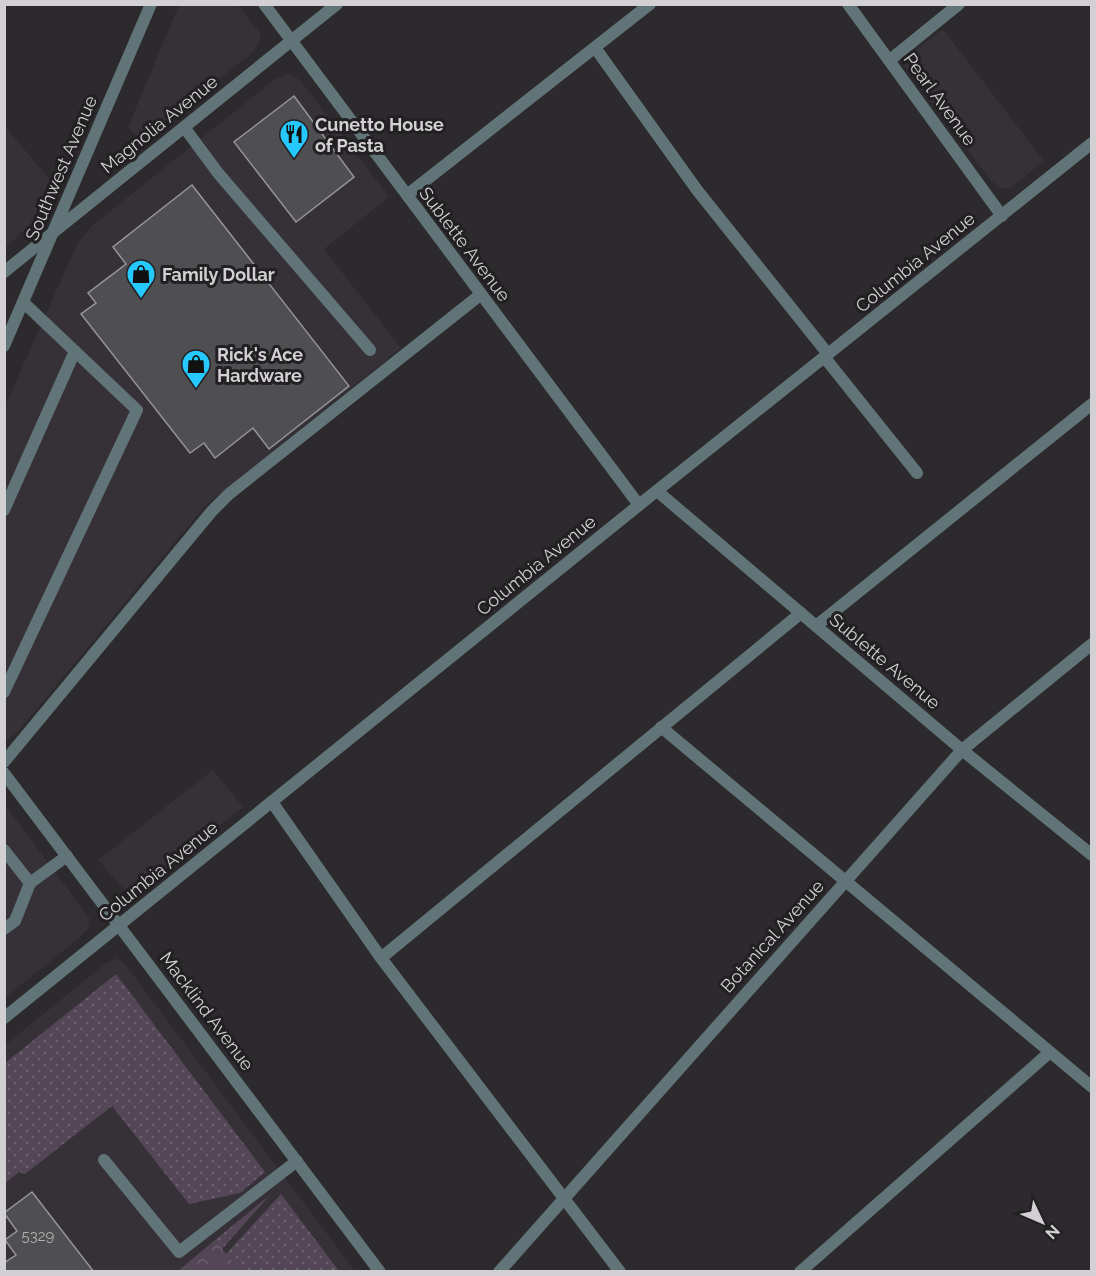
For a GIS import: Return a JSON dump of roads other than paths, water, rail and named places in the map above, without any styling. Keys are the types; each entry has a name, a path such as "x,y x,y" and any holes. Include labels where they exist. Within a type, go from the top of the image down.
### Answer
{"street":[{"name":"Southwest Avenue","path":"4,346 151,4"},
{"name":"Sublette Avenue","path":"264,4 639,505"},
{"name":"Magnolia Avenue","path":"4,272 337,4"},
{"path":"407,195 596,49 650,4"},
{"name":"Pearl Avenue","path":"848,4 1002,216"},
{"path":"890,60 959,4"},
{"path":"596,49 697,190 917,473"},
{"path":"184,127 218,174 370,350"},
{"name":"Columbia Avenue","path":"4,1018 657,490 1092,143"},
{"path":"4,762 212,511 229,494 480,295"},
{"path":"5,691 137,410 23,302"},
{"path":"4,510 75,351"},
{"path":"816,626 1092,404"},
{"name":"Sublette Avenue","path":"657,490 962,750 1092,855"},
{"path":"381,958 801,613"},
{"name":"Botanical Avenue","path":"499,1272 962,750 1092,644"},
{"path":"661,728 1092,1087"},
{"name":"Macklind Avenue","path":"4,773 380,1272"},
{"path":"272,802 381,958 620,1272"},
{"path":"4,850 30,883"},
{"path":"4,929 15,921 30,883 67,856"},
{"path":"800,1272 1050,1052"},
{"path":"104,1160 179,1252 297,1161"}],"place":[{"name":"Cunetto House of Pasta","path":"294,160"},
{"name":"Family Dollar","path":"141,300"},
{"name":"Rick's Ace Hardware","path":"196,390"}]}
